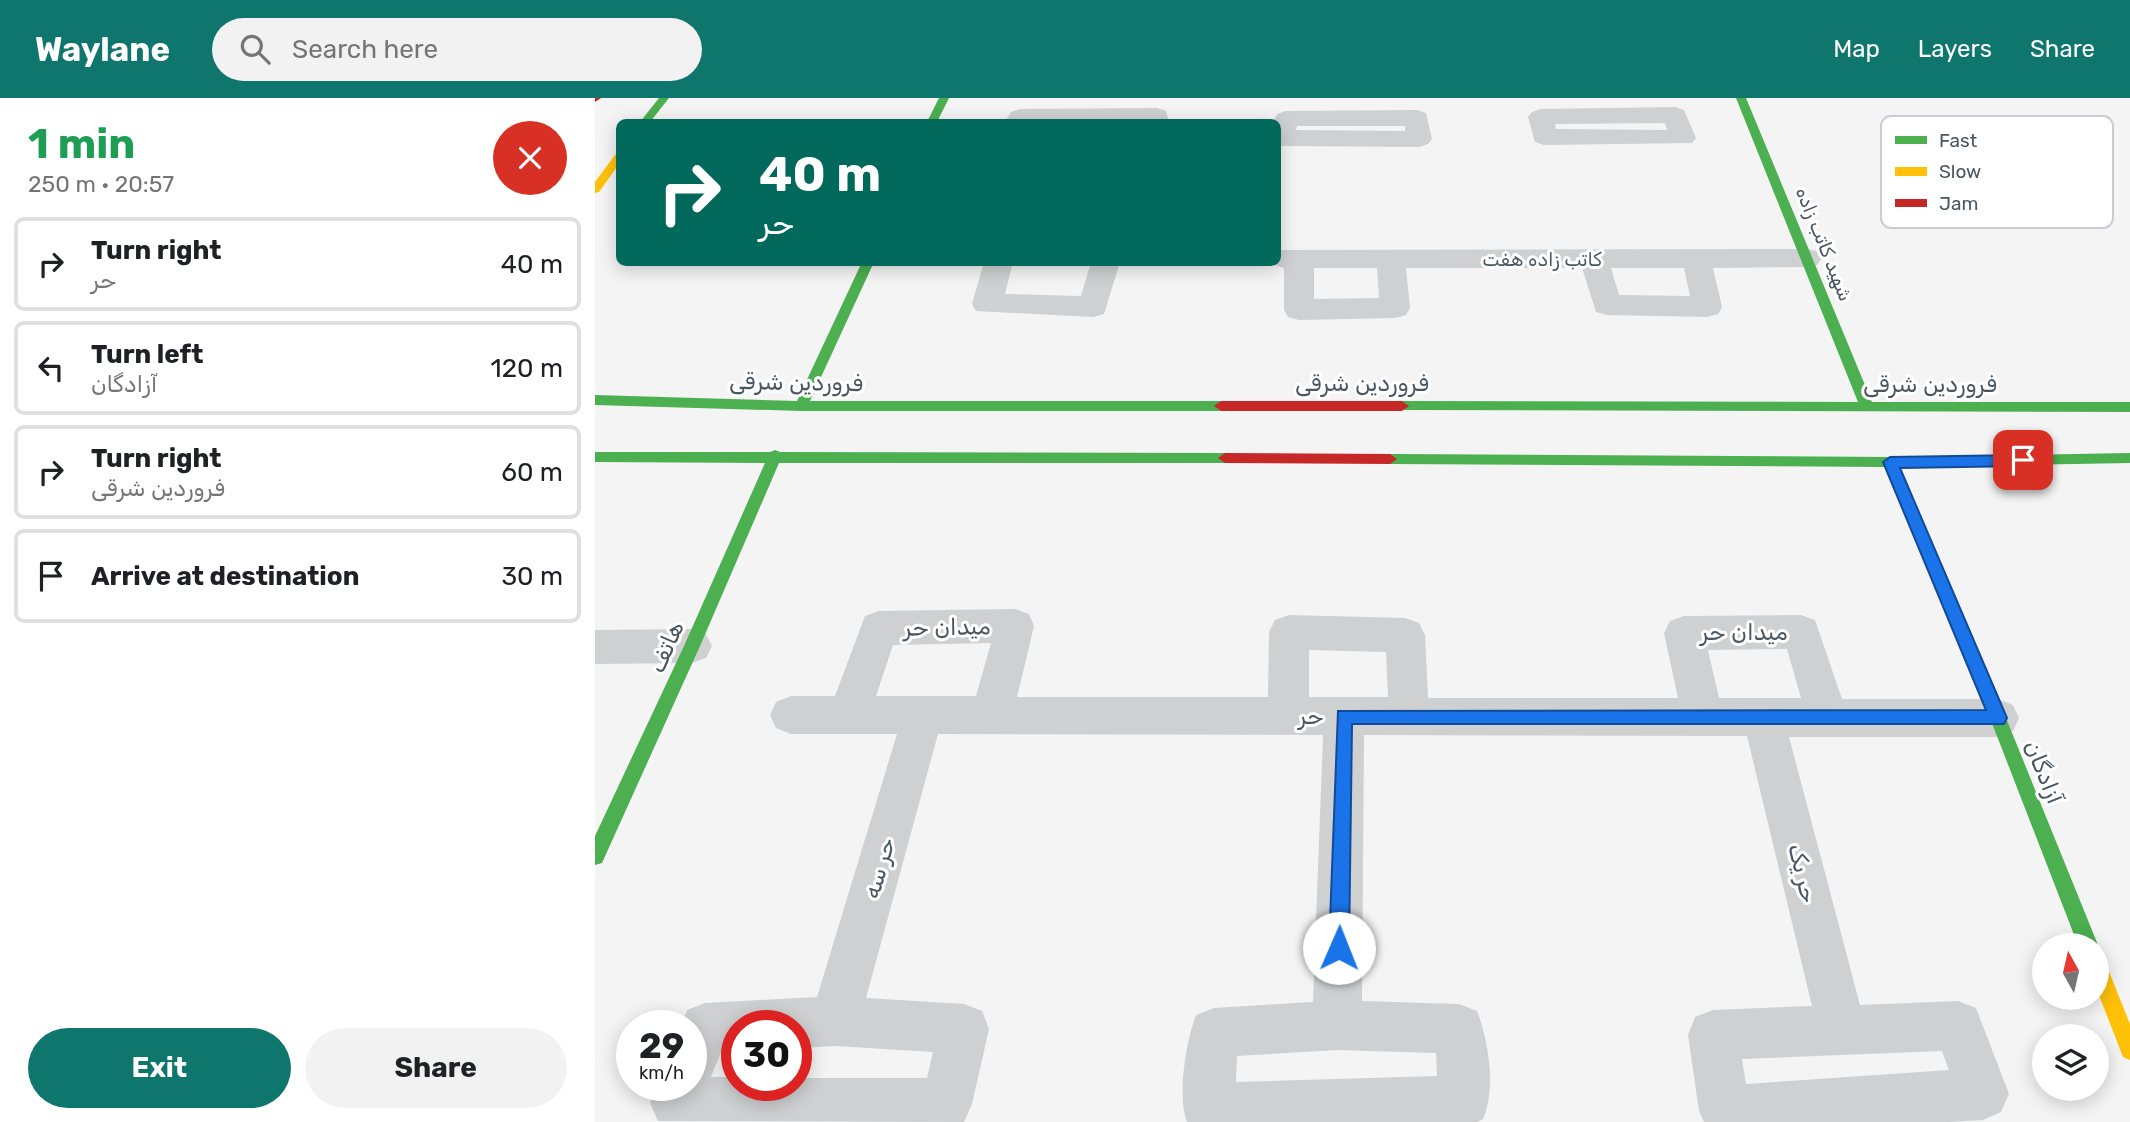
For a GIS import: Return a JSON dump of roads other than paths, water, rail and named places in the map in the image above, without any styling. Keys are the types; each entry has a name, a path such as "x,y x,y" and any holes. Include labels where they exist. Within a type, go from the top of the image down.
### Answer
{"main road":[{"path":"647,119 664,98"},
{"path":"934,119 944,98"},
{"name":"شهید کاتب زاده","path":"1741,98 1867,406"},
{"path":"595,190 616,161"},
{"path":"801,406 865,266"},
{"name":"فروردین شرقی","path":"597,401 801,406 2130,407"},
{"path":"595,457 775,455 1890,462 2130,458"},
{"name":"هاتف","path":"595,856 692,646 775,455"},
{"name":"آزادگان","path":"1890,462 1998,718 2083,933"},
{"path":"2109,997 2130,1050"}],"street":[{"path":"1019,119 1097,107 1157,116 1157,119"},
{"name":"کاتب زاده هفت","path":"1288,259 1807,258"},
{"path":"1288,259 1299,310 1395,308 1391,259"},
{"path":"1594,259 1607,305 1707,307 1697,259"},
{"path":"998,266 987,304 1093,307 1105,266"},
{"name":"میدان حر","path":"849,715 879,628 1015,626 992,715"},
{"path":"1288,716 1289,632 1405,635 1409,717"},
{"name":"میدان حر","path":"1703,718 1684,633 1801,632 1828,718"},
{"path":"595,647 692,646"},
{"name":"حر","path":"791,715 1998,718"},
{"name":"حر سه","path":"835,1021 923,715"},
{"path":"1338,1025 1344,716"},
{"name":"حر یک","path":"1763,717 1842,1029"},
{"path":"677,1101 676,1103 946,1104 964,1029 835,1021 812,1022"},
{"path":"1338,1025 1459,1029 1465,1101 1208,1109 1214,1033 1338,1025"},
{"path":"1958,1026 1983,1094 1725,1111 1713,1035 1842,1029 1958,1026"}]}
